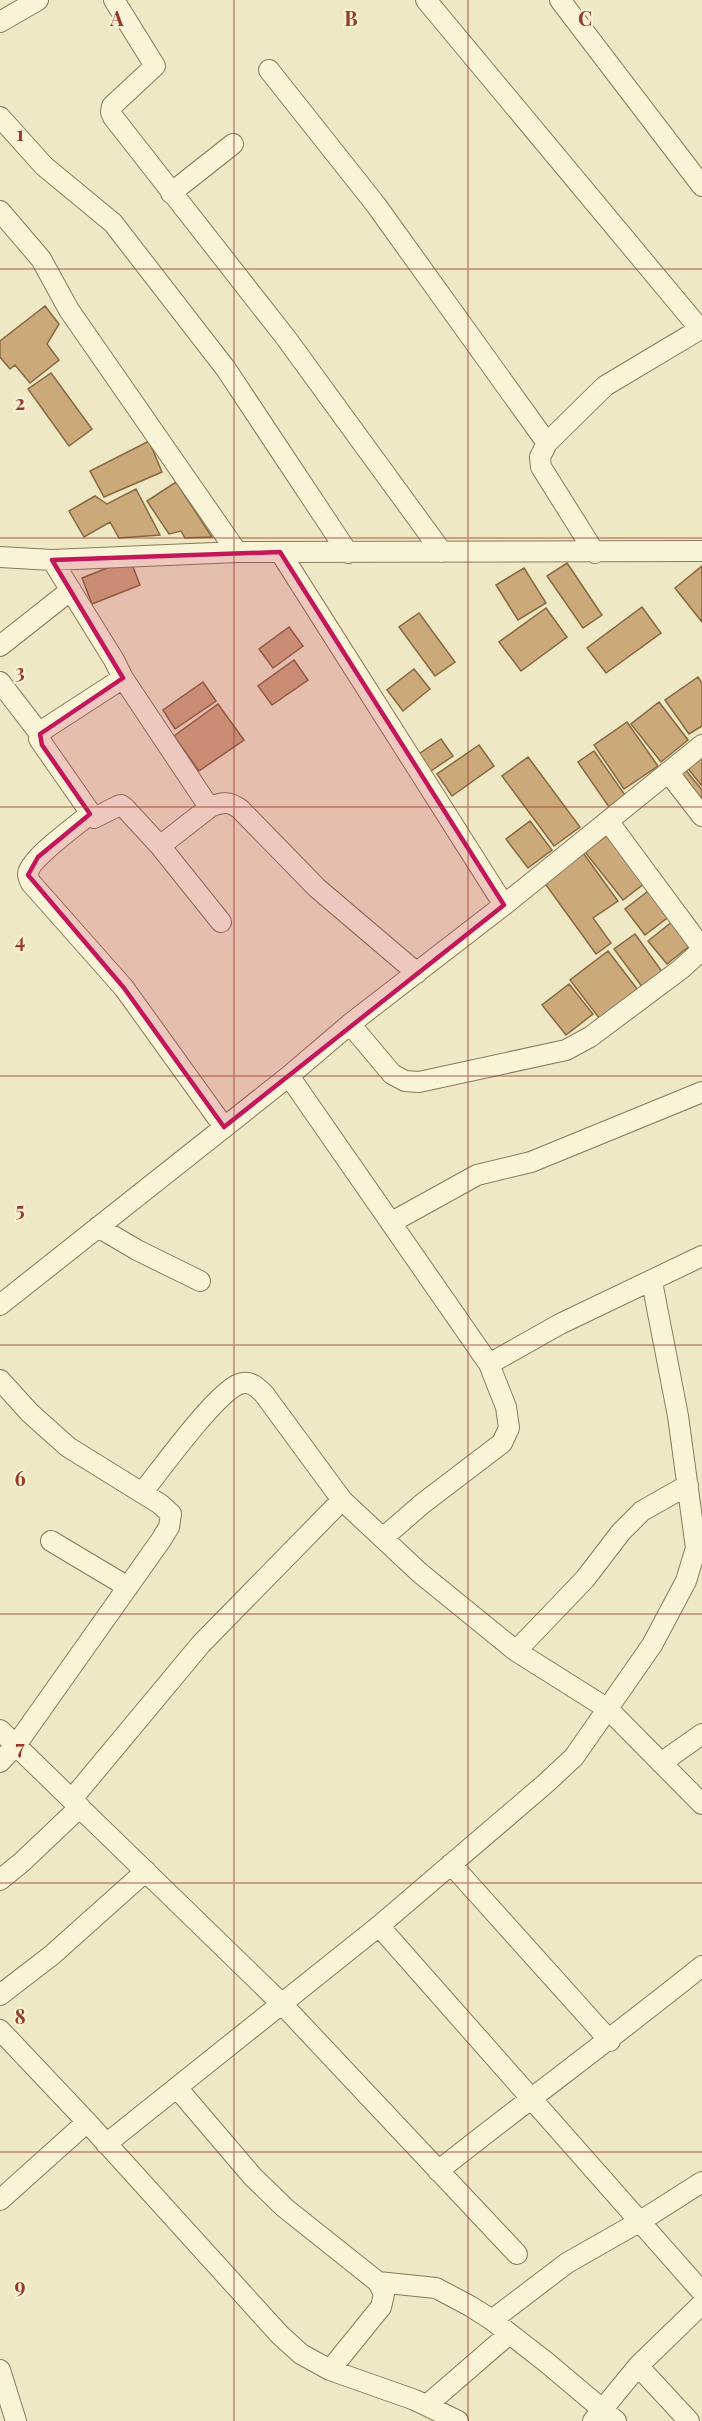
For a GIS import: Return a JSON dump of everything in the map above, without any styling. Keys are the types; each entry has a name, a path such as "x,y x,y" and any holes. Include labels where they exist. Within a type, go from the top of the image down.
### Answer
{"street":[{"path":"0,22 38,0"},
{"path":"114,0 155,66 118,99 112,106 111,112 171,193 286,338 442,552"},
{"path":"426,0 701,328 605,386 547,443 540,457 541,467 595,553"},
{"path":"560,0 702,186"},
{"path":"269,70 376,205 547,443"},
{"path":"0,117 44,166 113,223 226,369 348,553"},
{"path":"171,193 232,144"},
{"path":"0,211 41,259 69,310 237,552"},
{"path":"0,557 52,560 237,552 702,551"},
{"path":"279,552 504,905"},
{"path":"52,560 123,678 210,807"},
{"path":"0,646 71,591"},
{"path":"40,734 123,678"},
{"path":"0,682 40,734 42,745 90,814 94,818 99,817 121,805 160,846 221,922"},
{"path":"0,1305 702,745"},
{"path":"668,772 702,816"},
{"path":"160,846 210,807 222,802 231,802 317,888 417,974"},
{"path":"90,814 38,857 28,875 31,883 124,988 225,1127"},
{"path":"350,1024 392,1074 405,1081 419,1082 566,1050 599,1030 681,969 702,949 608,821"},
{"path":"289,1076 489,1364 506,1407 509,1428 502,1443 422,1504 384,1538"},
{"path":"392,1222 477,1175 531,1162 702,1092"},
{"path":"98,1227 137,1250 200,1281"},
{"path":"489,1364 560,1324 652,1282 702,1256"},
{"path":"106,2144 178,2089 379,1926 574,1757 652,1645 692,1567 696,1548 678,1416 652,1282"},
{"path":"0,1380 54,1436 142,1492 171,1514 171,1520 161,1540 16,1745 0,1762"},
{"path":"142,1492 211,1409 239,1384 254,1385 264,1394 342,1500 456,1604 516,1651 608,1709 702,1804"},
{"path":"516,1651 585,1579 621,1532 642,1511 688,1485"},
{"path":"0,1880 22,1862 76,1803 201,1644 342,1500"},
{"path":"51,1541 128,1587"},
{"path":"0,1730 282,2004 517,2254"},
{"path":"661,1763 702,1734"},
{"path":"451,1864 610,2041"},
{"path":"0,1995 52,1955 146,1871"},
{"path":"379,1926 702,2292"},
{"path":"438,2171 531,2098 610,2041 702,1966"},
{"path":"0,2030 87,2122 280,2335 301,2354 330,2370 427,2405 458,2421"},
{"path":"178,2089 253,2177 285,2208 378,2282 384,2294 381,2307 330,2370"},
{"path":"0,2200 87,2122"},
{"path":"492,2320 567,2264 702,2182"},
{"path":"378,2282 436,2288 492,2320 603,2417 638,2366 702,2304"},
{"path":"427,2405 508,2334"},
{"path":"638,2366 689,2421"},
{"path":"0,2370 16,2421"}],"highlighted area":[{"path":"280,552 504,905 224,1127 124,988 28,875 38,857 90,814 42,745 40,734 123,678 52,560"}],"building":[{"path":"45,306 59,324 47,344 59,360 30,383 15,365 10,369 0,357 0,341"},
{"path":"51,373 92,429 69,446 28,389"},
{"path":"149,441 162,472 104,497 90,471"},
{"path":"176,482 212,537 185,538 181,531 169,534 147,501"},
{"path":"136,489 160,535 119,538 110,522 84,537 69,511 95,496 107,504"},
{"path":"130,559 140,585 92,604 82,578"},
{"path":"567,563 602,615 583,628 547,576"},
{"path":"702,566 702,622 675,588"},
{"path":"524,568 546,603 518,620 496,585"},
{"path":"642,607 661,633 606,673 587,648"},
{"path":"546,608 567,637 521,671 499,642"},
{"path":"419,613 455,662 435,676 399,627"},
{"path":"289,627 303,646 273,668 259,649"},
{"path":"294,660 308,680 272,705 258,686"},
{"path":"414,669 430,689 403,711 387,690"},
{"path":"698,677 702,683 702,726 689,734 665,700"},
{"path":"203,682 216,701 175,729 163,710"},
{"path":"659,702 688,740 661,762 631,724"},
{"path":"218,704 244,740 199,771 174,736"},
{"path":"627,722 658,766 624,789 594,745"},
{"path":"441,739 453,756 425,775 413,758"},
{"path":"479,745 494,766 452,796 437,774"},
{"path":"594,751 625,795 609,807 578,762"},
{"path":"702,753 702,786 686,766"},
{"path":"528,757 580,827 554,846 502,776"},
{"path":"684,768 702,790 702,815 673,777"},
{"path":"530,821 552,850 528,868 506,839"},
{"path":"608,835 645,883 623,900 585,852"},
{"path":"581,850 618,901 593,918 611,943 596,954 541,878"},
{"path":"651,889 671,915 645,935 625,909"},
{"path":"673,921 692,944 667,964 648,941"},
{"path":"635,934 663,973 643,988 614,949"},
{"path":"608,951 638,990 600,1019 570,980"},
{"path":"569,984 593,1014 566,1035 542,1005"}]}
